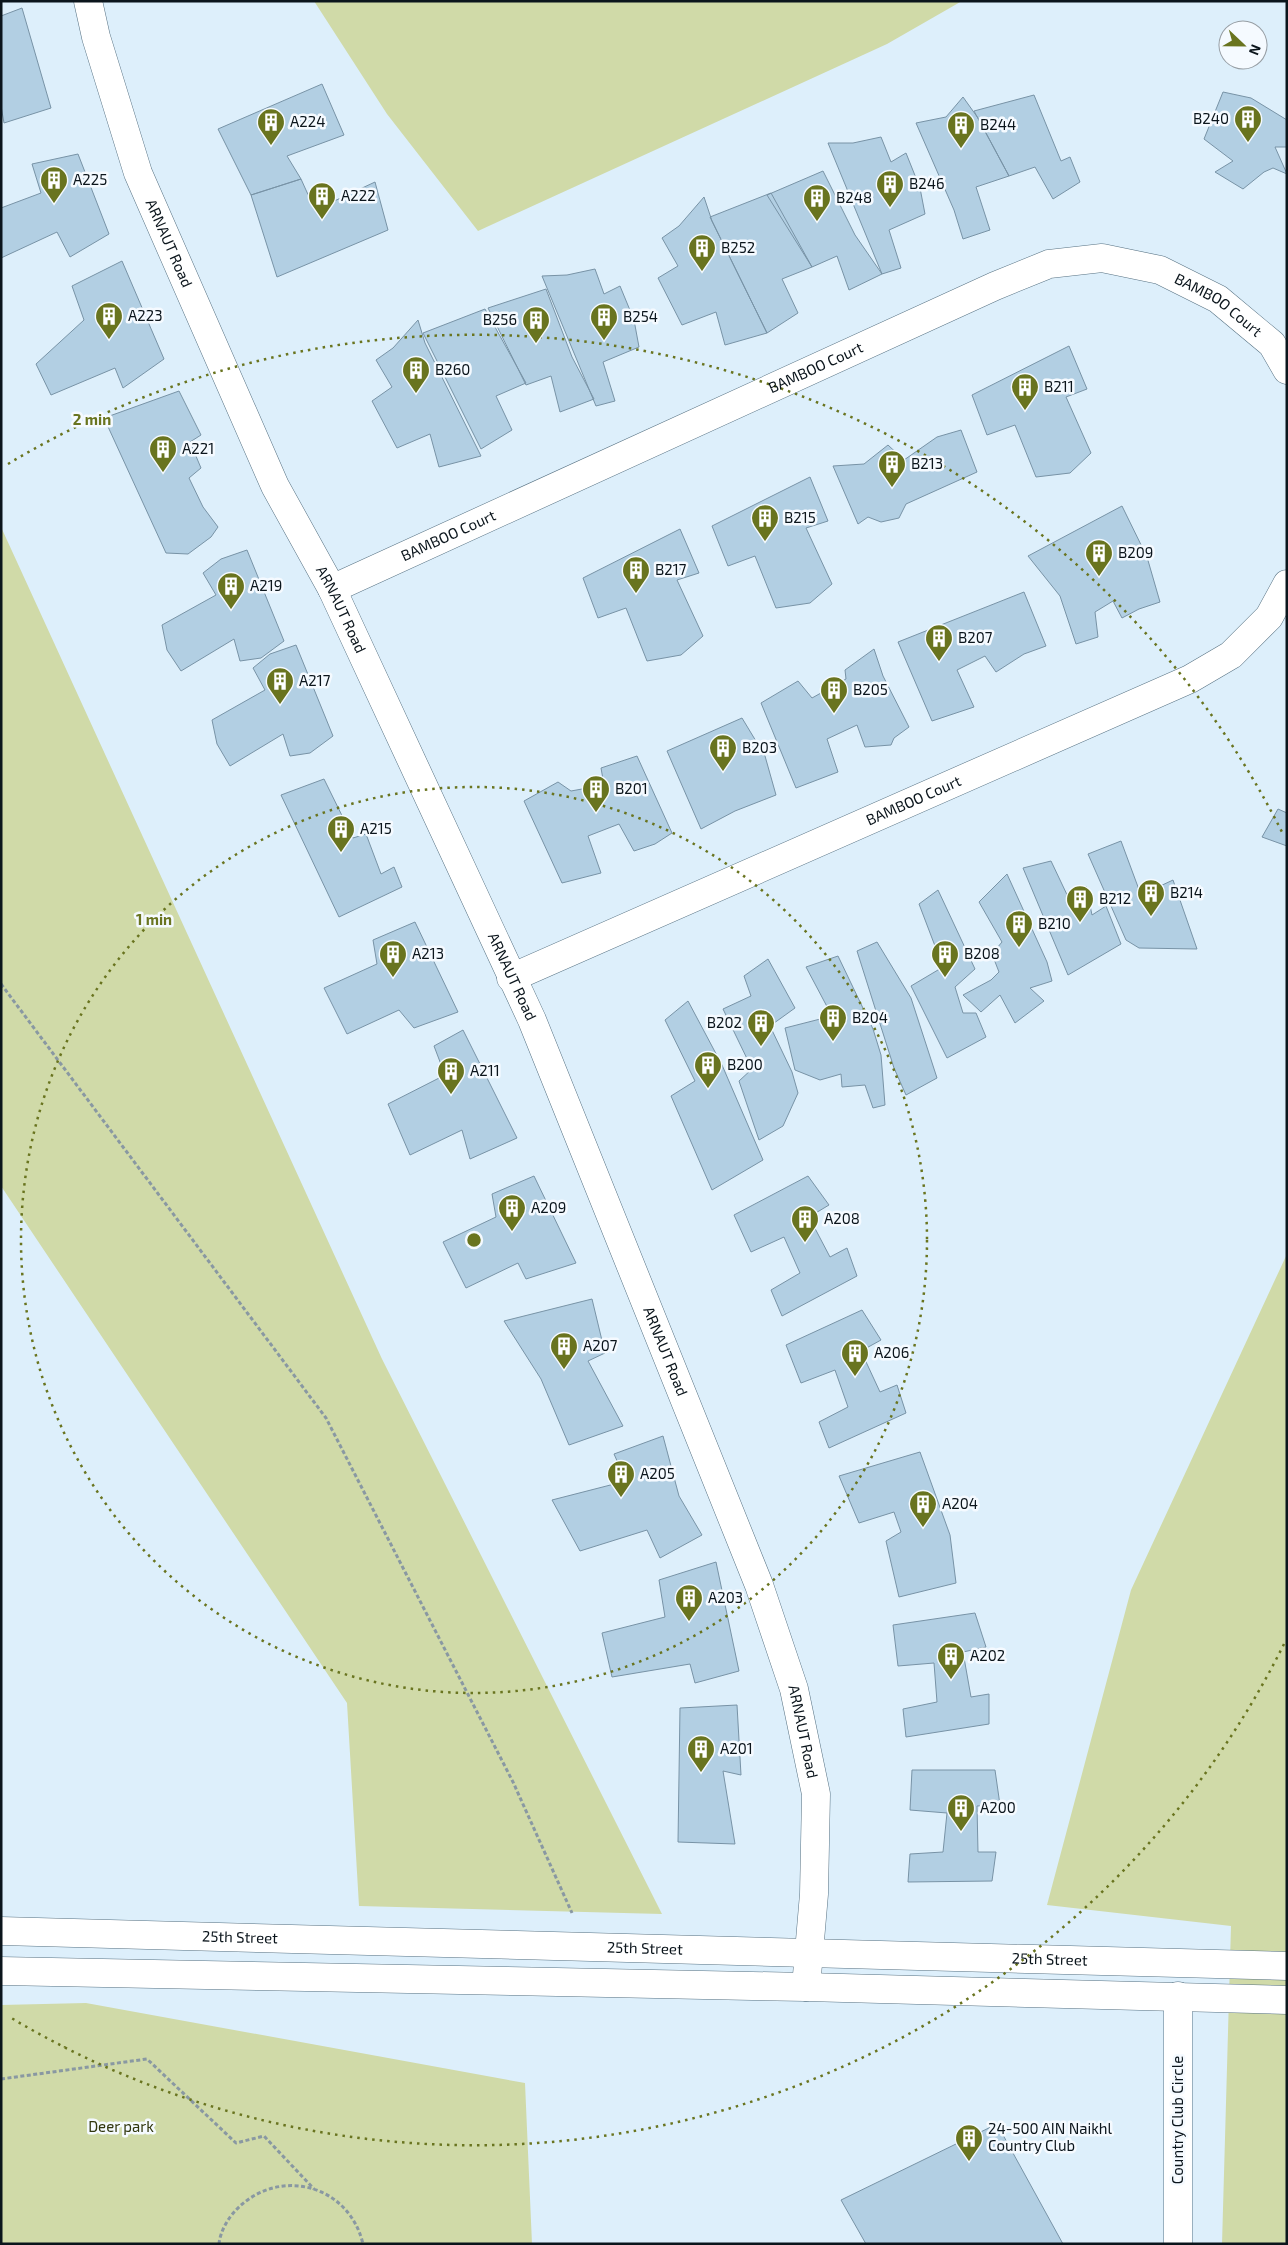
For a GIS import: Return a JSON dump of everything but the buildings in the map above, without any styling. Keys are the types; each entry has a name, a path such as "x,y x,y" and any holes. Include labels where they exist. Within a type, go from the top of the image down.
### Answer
{"street":[{"name":"ARNAUT Road","path":"88,1 96,37 138,172 275,486 332,589 532,1020 755,1576 794,1689 816,1794 814,1894 807,1954 806,1987"},
{"name":"BAMBOO Court","path":"332,589 996,286 1049,264 1102,258 1160,270 1218,299 1272,344 1287,370"},
{"name":"BAMBOO Court","path":"511,978 1190,679 1231,655 1269,617 1287,584"},
{"name":"25th Street","path":"1,1931 1287,1966"},
{"path":"1,1971 806,1987 1287,2000"},
{"name":"Country Club Circle","path":"1178,1996 1178,2244"}],"path":[{"path":"1,984 326,1418 513,1782 588,1948"},
{"path":"1,2079 147,2059 236,2144 264,2136 314,2189"},
{"path":"219,2244 230,2216 247,2198 270,2187 296,2184 314,2189 337,2200 351,2215 360,2232 363,2244"}],"green space":[{"path":"314,1 962,1 887,44 478,231 387,114"},
{"path":"1,527 382,1359 662,1914 359,1906 347,1703 1,1186"},
{"path":"1287,1254 1287,2244 1222,2244 1231,1926 1047,1905 1131,1590"},
{"name":"Deer park","path":"86,2003 525,2083 532,2244 1,2244 1,2005"}],"place":[{"name":"B240","path":"1248,143"},
{"name":"A224","path":"271,146"},
{"name":"B244","path":"961,149"},
{"name":"A225","path":"54,204"},
{"name":"B246","path":"890,208"},
{"name":"A222","path":"322,220"},
{"name":"B248","path":"817,222"},
{"name":"B252","path":"702,272"},
{"name":"A223","path":"109,340"},
{"name":"B254","path":"604,341"},
{"name":"B256","path":"536,344"},
{"name":"B260","path":"416,394"},
{"name":"B211","path":"1025,411"},
{"name":"A221","path":"163,473"},
{"name":"B213","path":"892,488"},
{"name":"B215","path":"765,542"},
{"name":"B209","path":"1099,577"},
{"name":"B217","path":"636,594"},
{"name":"A219","path":"231,610"},
{"name":"B207","path":"939,662"},
{"name":"A217","path":"280,705"},
{"name":"B205","path":"834,714"},
{"name":"B203","path":"723,772"},
{"name":"B201","path":"596,813"},
{"name":"A215","path":"341,853"},
{"name":"B214","path":"1151,917"},
{"name":"B212","path":"1080,923"},
{"name":"B210","path":"1019,948"},
{"name":"A213","path":"393,978"},
{"name":"B208","path":"945,978"},
{"name":"B204","path":"833,1042"},
{"name":"B202","path":"761,1047"},
{"name":"B200","path":"708,1089"},
{"name":"A211","path":"451,1095"},
{"name":"A209","path":"512,1232"},
{"name":"A208","path":"805,1243"},
{"name":"A207","path":"564,1370"},
{"name":"A206","path":"855,1377"},
{"name":"A205","path":"621,1498"},
{"name":"A204","path":"923,1528"},
{"name":"A203","path":"689,1622"},
{"name":"A202","path":"951,1680"},
{"name":"A201","path":"701,1773"},
{"name":"A200","path":"961,1832"},
{"name":"24-500 AIN Naikhl Country Club","path":"969,2162"}]}
